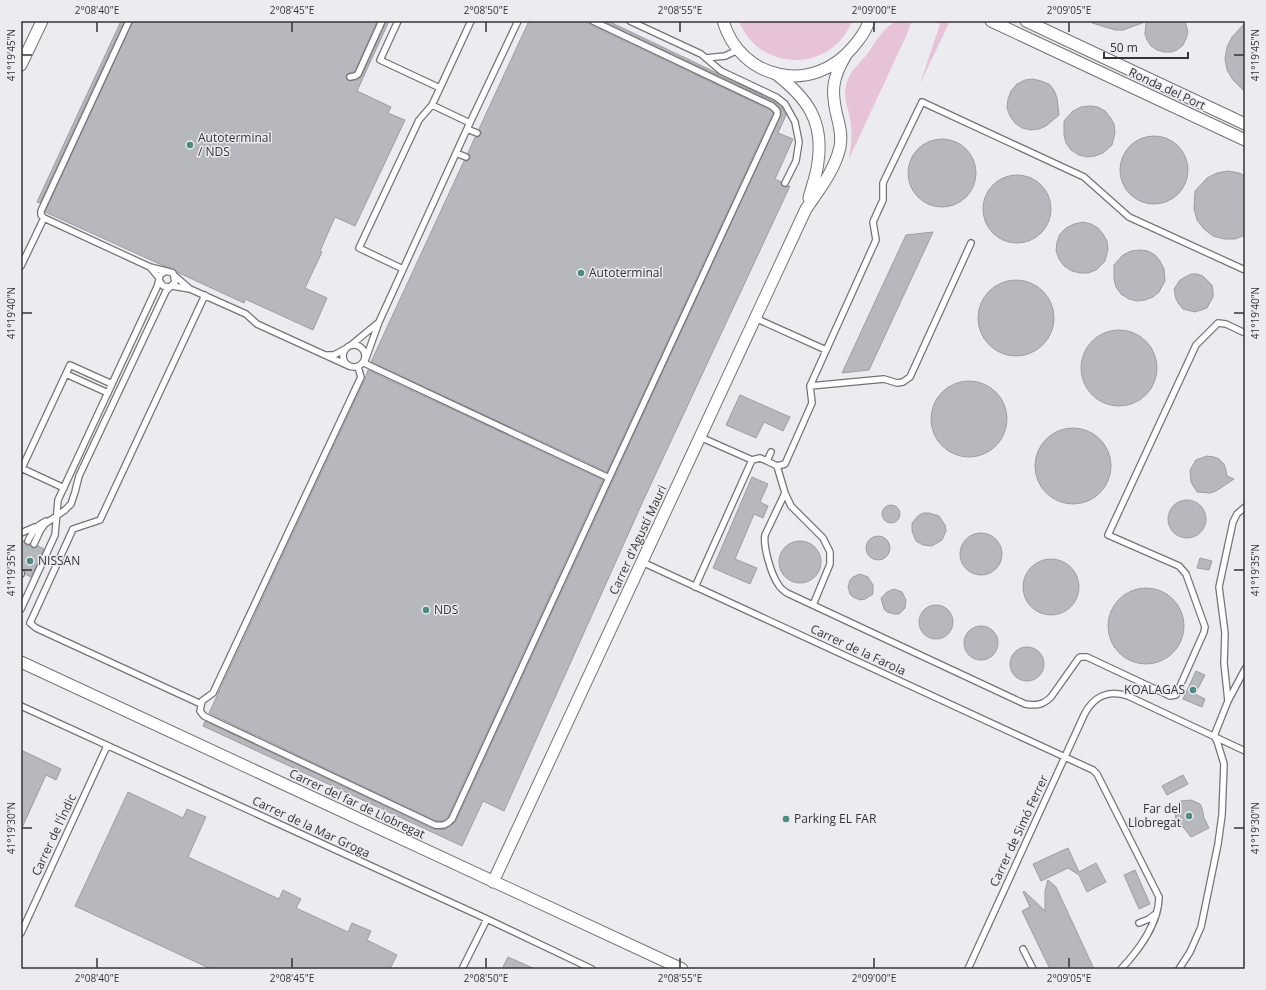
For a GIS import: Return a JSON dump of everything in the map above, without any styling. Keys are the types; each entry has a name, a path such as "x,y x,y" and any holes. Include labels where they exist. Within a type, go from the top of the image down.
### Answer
{"street":[{"path":"21,65 42,21"},
{"path":"716,21 738,50 749,61 776,74 794,76 814,74 834,65 846,56"},
{"path":"723,21 726,33"},
{"path":"806,208 829,174 840,147 840,128 833,93 836,74 846,56 868,25 876,21"},
{"name":"Ronda del Port","path":"991,21 1245,140"},
{"name":"Ronda del Port","path":"1026,21 1245,124"},
{"path":"776,74 793,87 805,101 816,123 819,139 818,163 806,208"},
{"name":"Carrer d'Agustí Mauri","path":"493,882 806,208"},
{"name":"Carrer del far de Llobregat","path":"21,662 682,969"}],"lane":[{"path":"129,21 41,211 41,215 44,218 150,267 171,272 190,289"},
{"path":"350,77 358,74 382,21"},
{"path":"398,21 380,60 440,88"},
{"path":"403,269 359,248 419,120 432,105 471,21"},
{"path":"150,267 163,286 190,289 205,295 246,314 257,324 349,366 358,367 364,362 378,322 518,21"},
{"path":"358,367 361,377 213,693 201,704 200,711 204,716 435,825 441,826 452,820 775,119 777,111 772,106 593,21"},
{"path":"630,21 701,54 721,71 776,97 785,104 795,122 799,142 796,161 785,183"},
{"path":"706,58 725,56 738,50"},
{"path":"700,437 752,460 760,458 777,466 784,464 812,403 810,386 876,240 873,222 883,200 883,184 922,102 1084,177 1129,217 1245,270"},
{"path":"432,105 470,123"},
{"path":"468,129 477,133"},
{"path":"456,153 466,157"},
{"path":"21,266 44,218"},
{"path":"810,386 884,379 897,383 907,380 910,377 971,243"},
{"path":"21,609 54,539 58,500 157,287 161,273 166,271"},
{"path":"21,533 51,519 71,504 79,476 170,287 175,282 175,276"},
{"path":"201,704 36,628 30,623 73,529 100,520 205,295"},
{"path":"755,318 826,350"},
{"path":"325,355 334,356 349,346 378,322"},
{"path":"784,493 765,535 764,548 778,585 787,593 1025,704 1032,705 1046,702 1078,659 1084,657 1170,696 1176,695 1204,632 1204,626 1186,574 1179,566 1108,535 1196,345 1218,323 1226,324 1245,333"},
{"path":"349,366 344,361 343,353 349,346 355,345 362,347 366,353 364,362"},
{"path":"364,362 609,478"},
{"path":"64,488 21,469 70,365 112,384"},
{"path":"66,374 108,393"},
{"path":"767,461 771,452"},
{"path":"695,587 752,460"},
{"path":"777,466 784,493 791,506 823,538 830,552 830,564 812,605"},
{"path":"1228,701 1224,662 1224,633 1219,587 1233,522 1236,514 1245,507"},
{"path":"34,544 40,531 51,519"},
{"path":"28,541 38,525"},
{"name":"Carrer de la Farola","path":"642,562 1093,770 1100,778 1158,893 1158,907"},
{"path":"1179,969 1190,952 1201,926 1218,844 1222,815 1224,764 1219,746 1214,736 1228,701 1245,669"},
{"name":"Carrer de Simó Ferrer","path":"968,969 1084,715 1092,703 1103,695 1115,693 1122,694 1214,736"},
{"name":"Carrer de la Mar Groga","path":"21,706 487,919 592,969"},
{"path":"1214,736 1245,751"},
{"name":"Carrer de l'Índic","path":"21,933 107,746"},
{"path":"1139,923 1152,917 1158,907"},
{"path":"1121,969 1142,943 1158,907"},
{"path":"462,969 487,919"},
{"path":"1023,949 1033,969"}],"shaded area":[{"path":"739,21 852,21 842,38 829,50 813,58 796,60 778,58 762,50 749,38"},
{"path":"896,21 912,21 849,159 851,129 845,96 846,84 853,71 868,53 880,35"},
{"path":"931,21 950,21 920,84 940,24"}],"building":[{"path":"121,21 124,21 40,203 37,202"},
{"name":"Autoterminal / NDS","path":"133,21 377,21 355,71 346,75 347,79 350,81 357,80 362,76 386,21 389,21 357,91 391,107 388,113 405,120 355,226 335,217 320,251 322,252 305,288 327,298 313,330 245,299 244,303 177,272 175,269 164,266 45,212"},
{"name":"Autoterminal","path":"529,21 589,21 591,25 770,110 773,113 607,472 371,362 464,161 470,159 468,153 475,137 481,135 479,129"},
{"path":"603,21 608,21 717,73 774,101 782,107 786,115 778,133 793,139 775,179 781,182 783,187 790,186 643,501 504,811 483,801 462,846 203,726 205,721 433,829 446,829 456,821 781,115 781,109 774,102"},
{"path":"1092,21 1145,22 1123,30 1115,30 1092,23"},
{"path":"1146,21 1185,21 1188,32 1183,45 1177,50 1171,52 1157,50 1151,46 1147,40 1145,34"},
{"path":"1245,23 1245,92 1233,80 1227,70 1225,59 1227,47 1232,37"},
{"path":"1033,79 1049,84 1054,90 1057,98 1059,115 1046,126 1031,130 1022,128 1015,123 1007,108 1011,91 1017,84 1025,80"},
{"path":"1081,107 1098,107 1105,111 1114,124 1115,133 1112,145 1103,153 1087,157 1079,155 1071,150 1066,143 1064,135 1064,121 1073,111"},
{"path":"1154,136 1167,139 1178,146 1185,157 1188,170 1185,183 1178,194 1167,201 1154,204 1141,201 1130,194 1123,183 1120,170 1123,157 1130,146 1141,139"},
{"path":"942,139 955,142 966,149 973,160 976,173 973,186 966,197 955,204 942,207 929,204 918,197 911,186 908,173 911,160 918,149 929,142"},
{"path":"1228,171 1245,176 1245,235 1235,239 1224,239 1213,236 1204,229 1197,220 1194,209 1195,191 1207,178 1217,173"},
{"path":"1017,175 1030,178 1041,185 1048,196 1051,209 1048,222 1041,233 1030,240 1017,243 1004,240 993,233 986,222 983,209 986,196 993,185 1004,178"},
{"path":"1083,222 1098,228 1107,241 1108,249 1105,261 1096,270 1088,273 1072,271 1064,266 1056,251 1060,234 1066,228"},
{"path":"933,232 869,370 842,373 906,235"},
{"path":"1131,251 1148,251 1155,255 1160,261 1164,269 1165,281 1159,292 1153,297 1137,301 1129,299 1121,294 1116,287 1114,279 1114,265 1123,255"},
{"path":"1191,274 1203,276 1212,285 1213,291 1213,297 1207,308 1195,312 1183,309 1176,299 1174,289 1180,280"},
{"path":"1016,280 1031,283 1043,291 1051,303 1054,318 1051,333 1043,345 1031,353 1016,356 1001,353 989,345 981,333 978,318 981,303 989,291 1001,283"},
{"path":"1119,330 1134,333 1146,341 1154,353 1157,368 1154,383 1146,395 1134,403 1119,406 1104,403 1092,395 1084,383 1081,368 1084,353 1092,341 1104,333"},
{"name":"NDS","path":"368,370 603,480 448,817 442,821 436,821 209,713"},
{"path":"969,381 984,384 996,392 1004,404 1007,419 1004,434 996,446 984,454 969,457 954,454 942,446 934,434 931,419 934,404 942,392 954,384"},
{"path":"740,395 790,417 783,431 764,422 756,438 726,425"},
{"path":"1073,428 1088,431 1100,439 1108,451 1111,466 1108,481 1100,493 1088,501 1073,504 1058,501 1046,493 1038,481 1035,466 1038,451 1046,439 1058,431"},
{"path":"1207,456 1219,459 1224,464 1227,476 1234,479 1216,491 1210,493 1197,492 1191,482 1190,470 1196,460"},
{"path":"752,477 768,484 760,502 768,506 763,518 754,514 735,559 757,568 750,584 713,568"},
{"path":"1187,500 1197,503 1203,509 1206,519 1203,529 1197,535 1187,538 1177,535 1171,529 1168,519 1171,509 1177,503"},
{"path":"891,505 897,508 900,514 897,520 891,523 885,520 882,514 885,508"},
{"path":"923,513 939,516 945,525 946,531 942,540 932,546 923,545 916,541 912,531 912,523"},
{"path":"977,533 985,533 993,536 999,542 1002,554 999,566 993,572 985,575 977,575 969,572 963,566 960,558 960,550 963,542 969,536"},
{"path":"878,536 887,539 890,548 887,557 878,560 869,557 866,548 869,539"},
{"name":"NISSAN","path":"23,540 26,545 30,545 33,548 38,546 44,549 31,577 25,574 21,569 21,545"},
{"path":"800,541 815,547 821,562 815,577 800,583 785,577 779,562 785,547"},
{"path":"1200,558 1212,561 1209,570 1197,568"},
{"path":"1051,559 1062,561 1071,567 1077,576 1079,587 1077,598 1071,607 1062,613 1051,615 1040,613 1031,607 1025,598 1023,587 1025,576 1031,567 1040,561"},
{"path":"860,574 868,577 873,585 873,594 860,600 850,594 848,587 850,580"},
{"path":"1146,588 1161,591 1173,599 1181,611 1184,626 1181,641 1173,653 1161,661 1146,664 1131,661 1119,653 1111,641 1108,626 1111,611 1119,599 1131,591"},
{"path":"894,589 902,592 906,600 905,608 899,614 887,612 884,609 881,598 887,592"},
{"path":"933,605 939,605 948,610 952,616 952,628 948,634 939,639 933,639 924,634 919,625 919,619 924,610"},
{"path":"978,626 984,626 993,631 997,637 997,649 993,655 984,660 978,660 969,655 964,646 964,640 969,631"},
{"path":"1024,647 1030,647 1039,652 1043,658 1043,670 1039,676 1030,681 1024,681 1015,676 1010,667 1010,661 1015,652"},
{"name":"KOALAGAS","path":"1196,671 1205,675 1195,694 1205,699 1202,707 1183,699"},
{"path":"21,750 61,769 56,780 46,775 21,830"},
{"path":"1183,775 1188,784 1167,795 1162,786"},
{"path":"128,792 183,818 187,809 206,817 188,857 279,899 283,890 301,899 296,908 348,932 352,923 371,931 367,940 397,955 390,969 211,969 75,906"},
{"name":"Far del Llobregat","path":"1191,800 1200,804 1209,828 1191,837 1184,828 1177,823 1175,814 1181,801"},
{"path":"1068,848 1079,872 1096,863 1106,882 1087,892 1079,875 1068,868 1041,881 1033,864"},
{"path":"1135,870 1150,904 1139,909 1124,875"},
{"path":"1048,880 1056,887 1094,969 1050,969 1022,911 1030,907 1023,892 1024,891 1045,911 1045,891"},
{"path":"508,957 535,969 502,969"}],"place":[{"name":"Autoterminal / NDS","path":"190,145"},
{"name":"Autoterminal","path":"581,273"},
{"name":"NISSAN","path":"30,561"},
{"name":"NDS","path":"426,610"},
{"name":"KOALAGAS","path":"1193,690"},
{"name":"Far del Llobregat","path":"1189,816"},
{"name":"Parking EL FAR","path":"786,819"}]}
